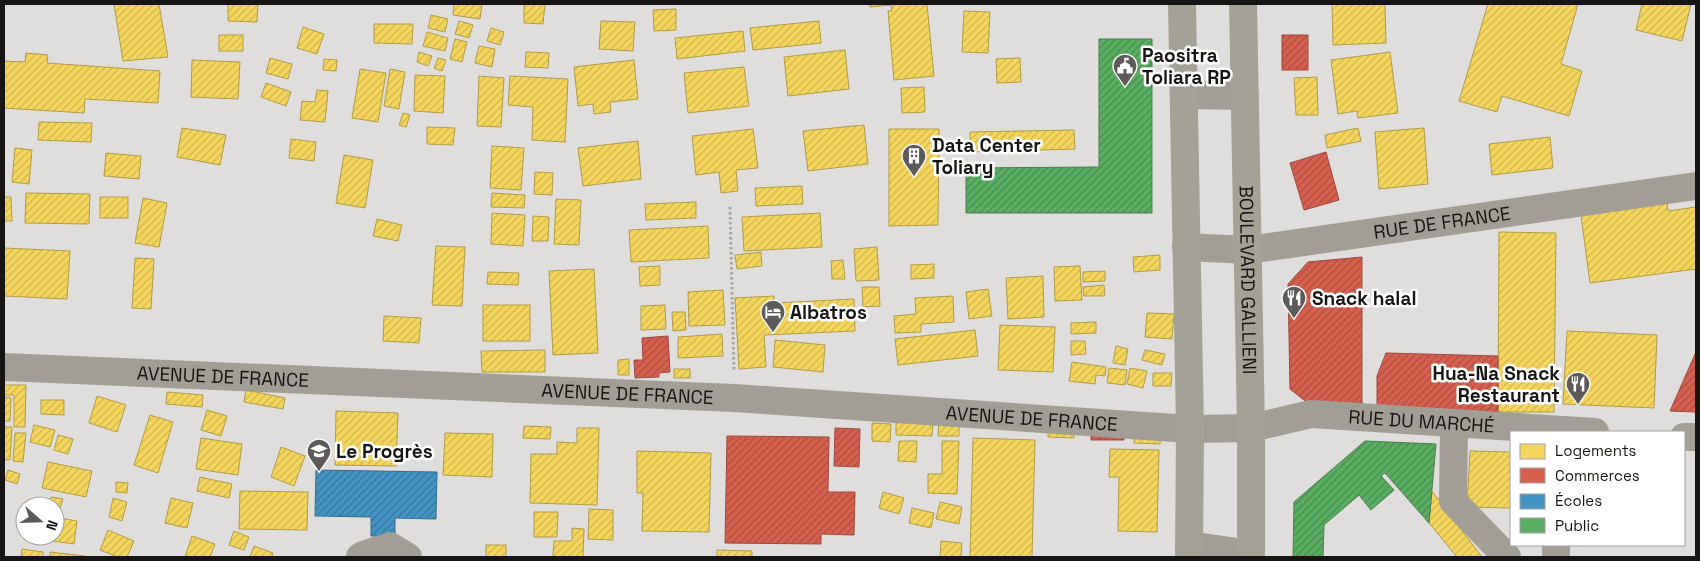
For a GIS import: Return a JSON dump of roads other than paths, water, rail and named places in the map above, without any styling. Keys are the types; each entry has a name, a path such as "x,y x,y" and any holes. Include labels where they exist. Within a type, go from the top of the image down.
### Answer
{"main road":[{"path":"1182,4 1190,429 1189,551"},
{"name":"BOULEVARD GALLIENI","path":"1243,4 1251,428 1251,556"}],"street":[{"path":"1184,95 1245,96"},
{"name":"RUE DE FRANCE","path":"1186,247 1248,250 1696,186"},
{"name":"AVENUE DE FRANCE","path":"4,367 734,398 1190,429 1251,428"},
{"name":"RUE DU MARCHÉ","path":"1251,428 1311,414 1577,431"},
{"path":"1454,424 1452,501 1507,557"},
{"path":"360,557 390,546 408,557"},
{"path":"1189,551 1251,556"}],"place":[{"name":"Paositra Toliara RP","path":"1125,87"},
{"name":"Data Center Toliary","path":"914,177"},
{"name":"Snack halal","path":"1294,319"},
{"name":"Albatros","path":"773,333"},
{"name":"Hua-Na Snack Restaurant","path":"1578,405"},
{"name":"Le Progrès","path":"319,472"}]}
